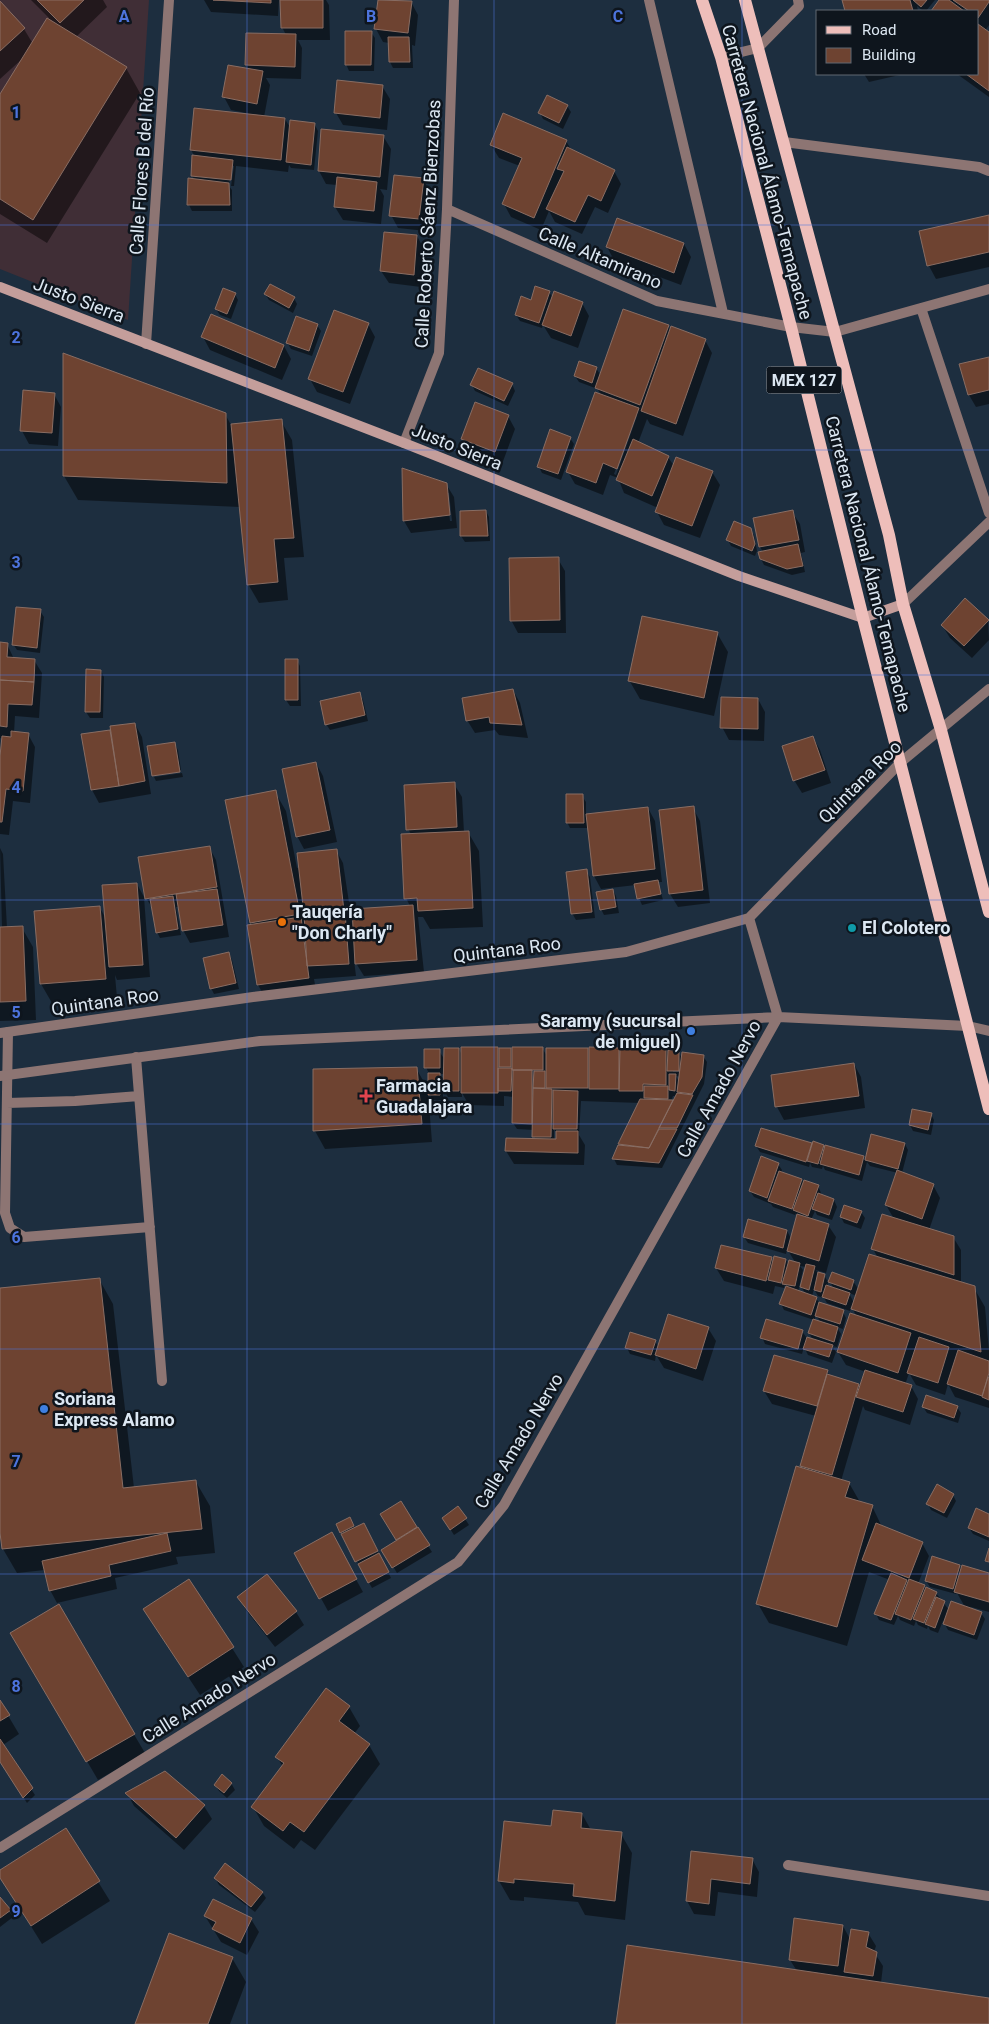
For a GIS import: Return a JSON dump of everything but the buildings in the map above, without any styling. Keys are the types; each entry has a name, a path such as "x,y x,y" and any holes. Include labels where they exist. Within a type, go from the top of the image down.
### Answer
{"main road":[{"name":"Carretera Nacional Álamo-Temapache","path":"702,0 720,57 791,327 862,618 901,762 989,1109"},
{"name":"Carretera Nacional Álamo-Temapache","path":"745,0 889,535 903,604 940,730 989,912"},
{"name":"Justo Sierra","path":"0,287 404,443 739,576 862,618"},
{"path":"862,618 903,604"}],"street":[{"name":"Calle Flores B del Río","path":"146,344 169,0"},
{"name":"Calle Roberto Sáenz Bienzobas","path":"404,443 439,353 447,210 454,0"},
{"path":"649,0 723,314"},
{"path":"720,57 758,48 799,6 798,0"},
{"path":"784,142 978,167 989,171"},
{"name":"Calle Altamirano","path":"447,210 656,301 791,327 835,332"},
{"path":"835,332 989,289"},
{"path":"921,308 989,513"},
{"path":"903,604 989,522"},
{"name":"Quintana Roo","path":"4,1033 253,997 626,952 749,918 901,762 989,689"},
{"path":"749,918 778,1017"},
{"path":"4,1075 260,1041 778,1017 968,1026 989,1031"},
{"name":"Calle Amado Nervo","path":"0,1848 458,1562 504,1505 778,1017"},
{"path":"4,1033 4,1075 7,1103 5,1213 10,1228 24,1237 150,1227"},
{"path":"136,1057 162,1381"},
{"path":"7,1103 75,1101 139,1096"},
{"path":"788,1865 989,1896"}],"shaded area":[{"path":"0,0 149,0 128,320 0,269"}],"place":[{"name":"Tauqería \"Don Charly\"","path":"282,922"},
{"name":"El Colotero","path":"852,928"},
{"name":"Saramy (sucursal de miguel)","path":"691,1031"},
{"name":"Farmacia Guadalajara","path":"366,1096"},
{"name":"Soriana Express Alamo","path":"44,1409"}]}
